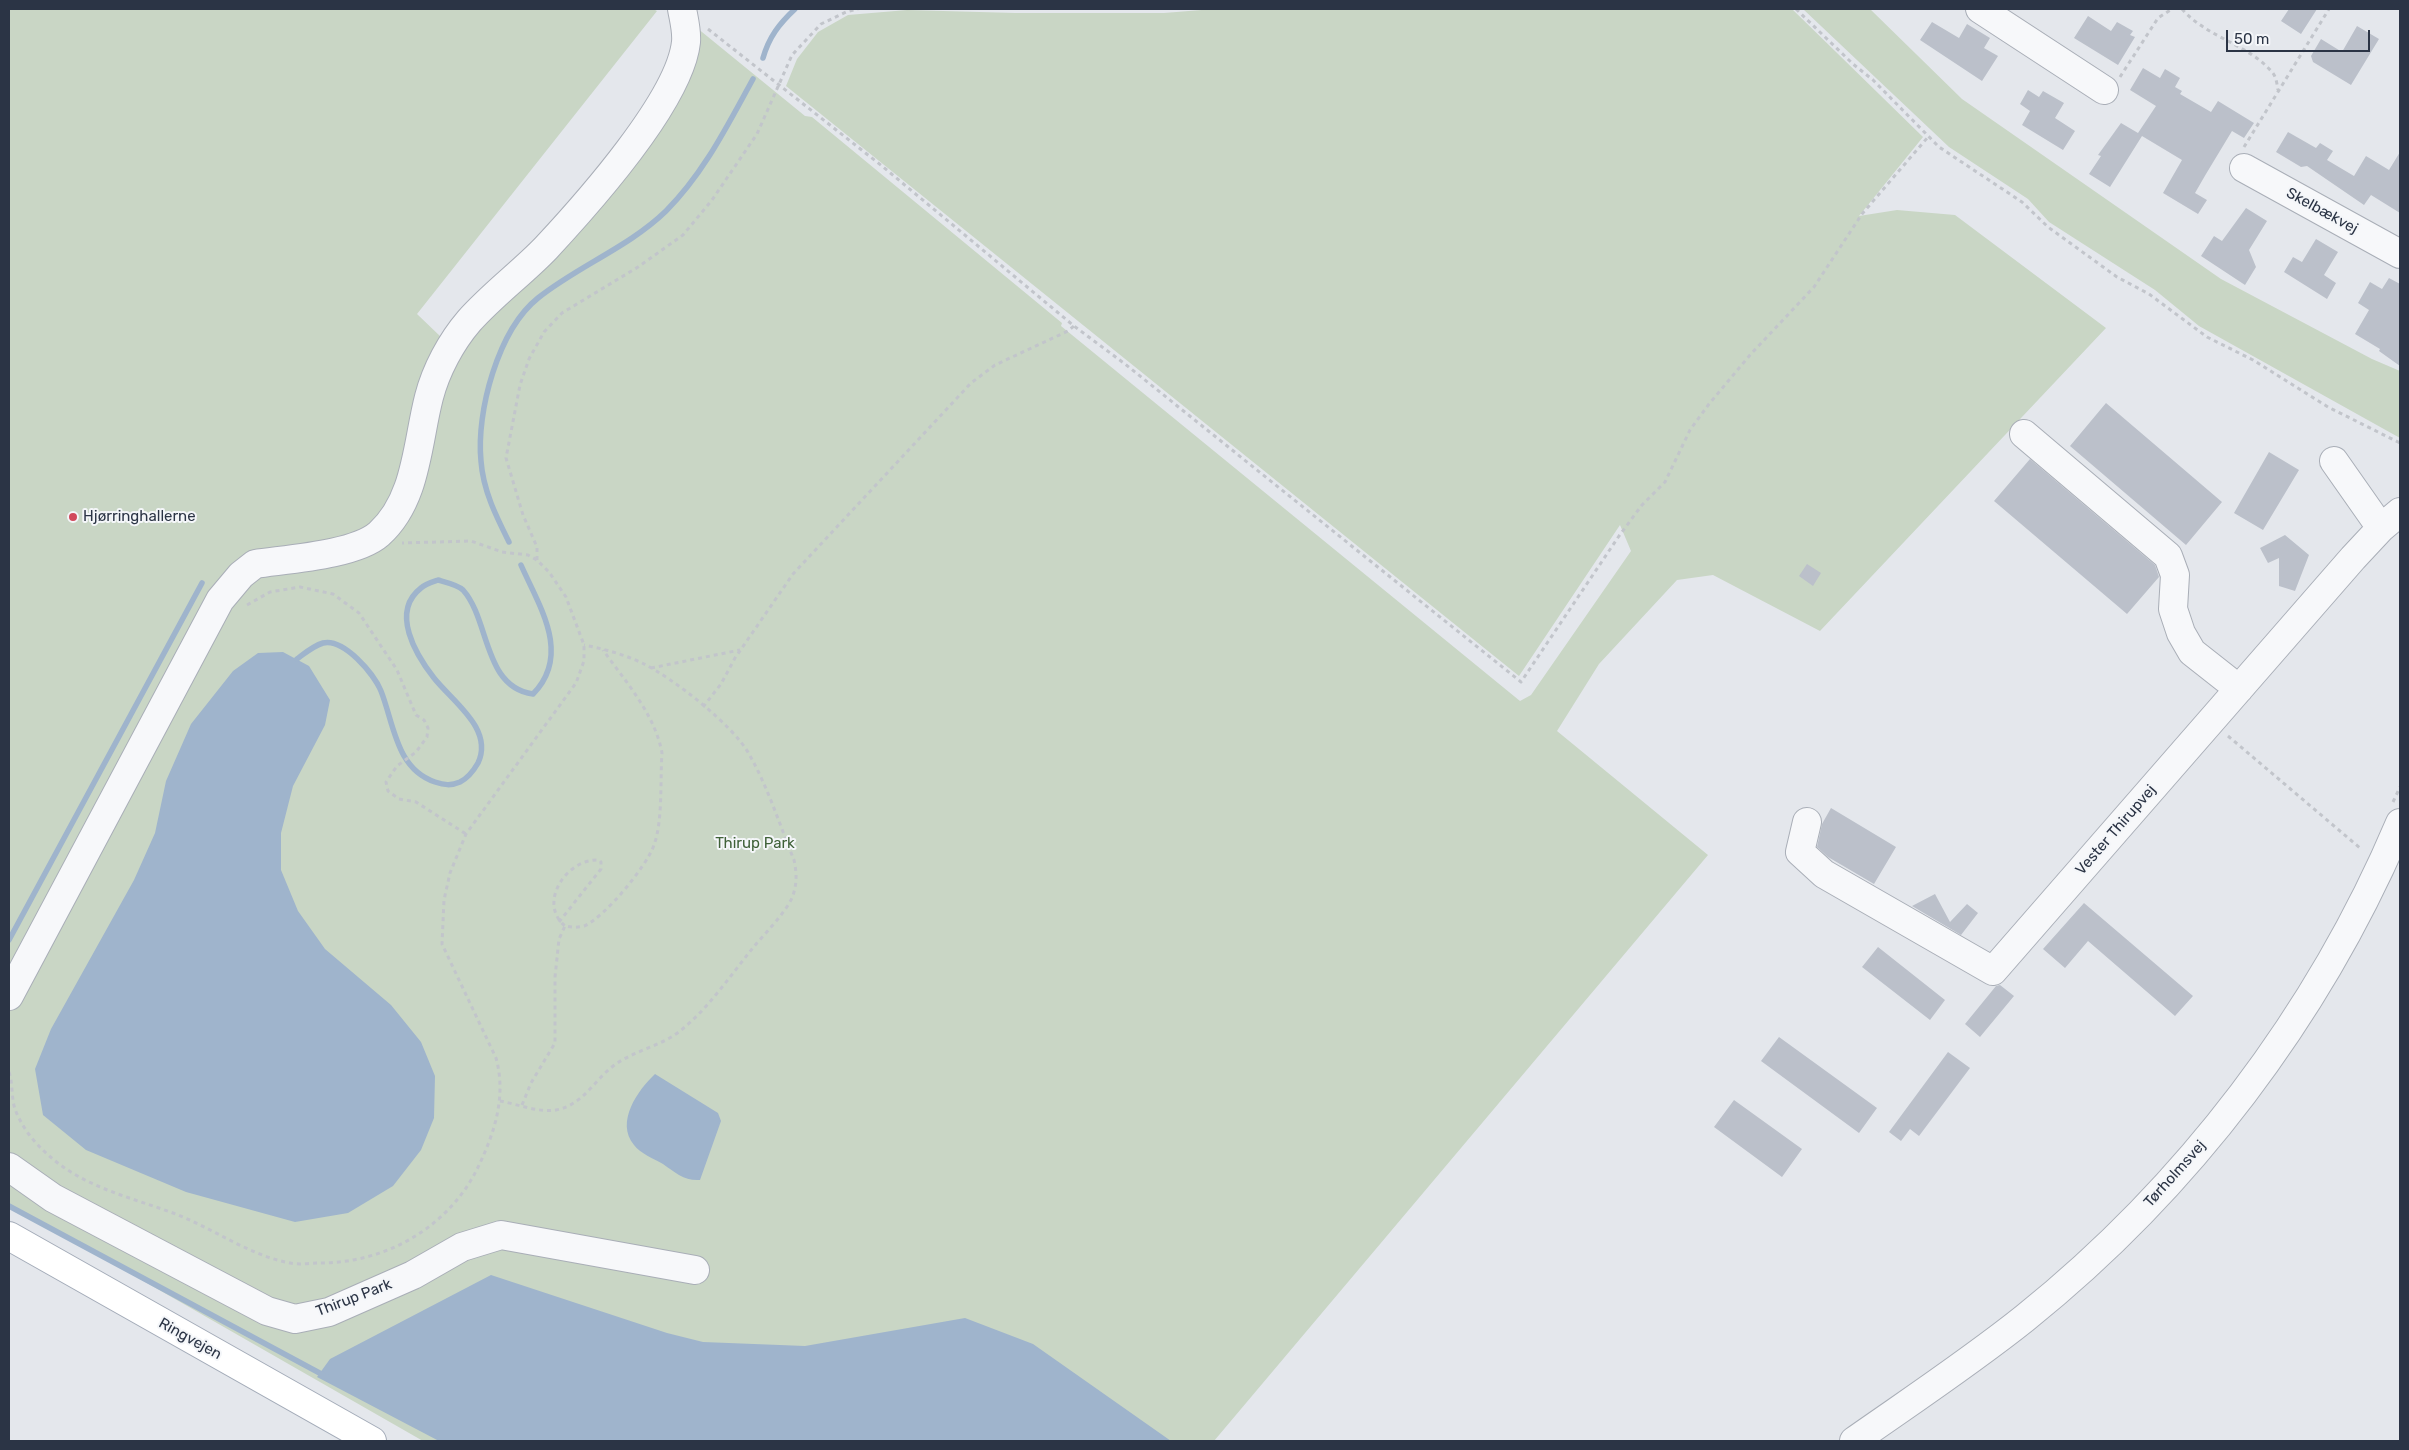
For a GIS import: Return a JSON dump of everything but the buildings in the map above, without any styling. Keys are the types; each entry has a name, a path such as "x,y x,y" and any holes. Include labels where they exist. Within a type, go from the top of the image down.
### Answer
{"main road":[{"name":"Ringvejen","path":"9,1236 372,1441"}],"street":[{"path":"9,996 220,600 241,575 256,564 363,545 380,533 392,518 408,494 430,395 454,340 470,320 546,248 647,126 674,79 682,59 686,43 686,27 682,9"},
{"path":"1980,9 2104,90"},
{"name":"Skelbækvej","path":"2244,168 2400,254"},
{"path":"2024,434 2168,556 2175,575 2173,609 2181,633 2192,652 2239,689"},
{"path":"2334,461 2391,520"},
{"name":"Vester Thirupvej","path":"1807,822 1800,852 1824,874 1993,971 2239,689 2391,520"},
{"name":"Tørholmsvej","path":"1854,1441 1958,1370 2026,1318 2115,1240 2185,1164 2248,1089 2293,1022 2351,928 2396,814"},
{"name":"Thirup Park","path":"9,1167 53,1198 267,1311 294,1318 329,1312 413,1275 462,1247 501,1235 695,1270"}],"path":[{"path":"537,560 537,547 523,515 506,458 520,386 529,359 544,332 562,313 638,267 683,235 712,200 757,134 792,55 806,37 820,24 846,12 858,9"},
{"path":"1796,9 1852,64 1873,80 1928,137 1959,161 2022,202 2048,227 2117,277 2149,294 2206,337 2253,360 2328,406 2400,443"},
{"path":"2158,9 2161,14"},
{"path":"2104,90 2117,82 2161,14 2172,9"},
{"path":"2182,9 2194,20 2253,57 2272,72 2278,90"},
{"path":"2244,168 2244,148 2329,9"},
{"path":"703,25 882,166 1074,326 1125,364 1521,682 1619,536 1642,505 1665,482 1681,447 1709,404 1750,355 1814,288 1862,214 1928,137"},
{"path":"703,707 721,684 740,650 793,574 972,383 995,366 1068,331 1074,326"},
{"path":"9,1072 15,1109 26,1130 42,1150 70,1172 96,1187 175,1214 256,1253 292,1264 339,1263 378,1255 424,1231 452,1207 474,1177 490,1143 500,1101 500,1072 496,1058 442,944 444,900 450,873 466,834 494,792 576,683 584,660 584,645 566,597 549,572 537,560 528,555 502,552 471,541 400,543"},
{"path":"246,605 270,592 300,587 333,594 359,613 397,670 416,715 424,720 428,728 428,737 416,752 397,766 386,782 388,791 399,798 416,802 466,834"},
{"path":"500,1101 547,1110 557,1110 569,1105 587,1093 615,1065 679,1032 695,1018 791,899 797,875 794,860 756,767 749,753 730,730 651,668 622,654 584,645"},
{"path":"559,922 601,869 601,862 599,860 578,865 556,890 552,907 559,922 574,928 589,923 614,901 648,857 654,845 657,829 662,753 660,742 642,706 602,648"},
{"path":"651,668 740,650"},
{"path":"2211,721 2360,848"},
{"path":"2396,814 2400,786"},
{"path":"522,1105 531,1083 554,1043 554,977 560,939 565,926"}],"green space":[{"name":"Thirup Park","path":"9,9 653,9 657,11 417,314 441,337 603,167 649,109 673,60 675,10 805,116 812,117 1062,323 1061,326 1520,701 1531,695 1631,551 1620,525 1519,676 786,86 797,59 818,32 848,15 907,10 1015,13 1164,13 1214,9 1792,9 1923,137 1859,216 1897,210 1955,215 2106,328 1820,631 1713,575 1677,580 1599,664 1557,731 1708,855 1214,1441 423,1441 9,1204"},
{"path":"1803,9 1870,9 1962,99 2221,279 2372,359 2400,371 2400,438 2199,326 2155,290 2049,222 2028,199 1949,147"}],"water":[{"path":"283,652 309,666 330,700 325,725 293,786 281,833 281,870 298,911 325,949 391,1005 421,1042 435,1076 434,1118 421,1150 393,1186 348,1213 295,1222 186,1192 86,1150 43,1115 35,1069 51,1029 134,880 155,833 166,781 191,724 233,671 258,653"},
{"path":"655,1074 718,1113 721,1121 700,1180 680,1176 643,1153 634,1145 629,1136 627,1126 631,1107 636,1097"},
{"path":"491,1275 667,1333 703,1342 805,1346 965,1318 1033,1344 1171,1441 439,1441 317,1377 330,1359"}],"waterway":[{"path":"763,58 775,31 795,9"},
{"path":"509,542 487,493 482,472 480,441 486,396 501,351 512,330 524,312 538,298 620,246 652,224 666,211 680,196 703,165 753,79"},
{"path":"297,659 312,648 323,643 340,646 349,652 365,667 381,691 398,744 412,767 422,776 441,784 448,785 460,782 470,774 478,763 481,739 469,717 434,678 420,658 409,633 407,609 412,598 431,582 438,580 461,588 472,603 496,666 505,679 517,689 533,694 544,679 550,663 551,646 543,613 521,565"},
{"path":"9,940 202,583"},
{"path":"9,1206 327,1377"}],"place":[{"name":"Hjørringhallerne","path":"73,517"}]}
